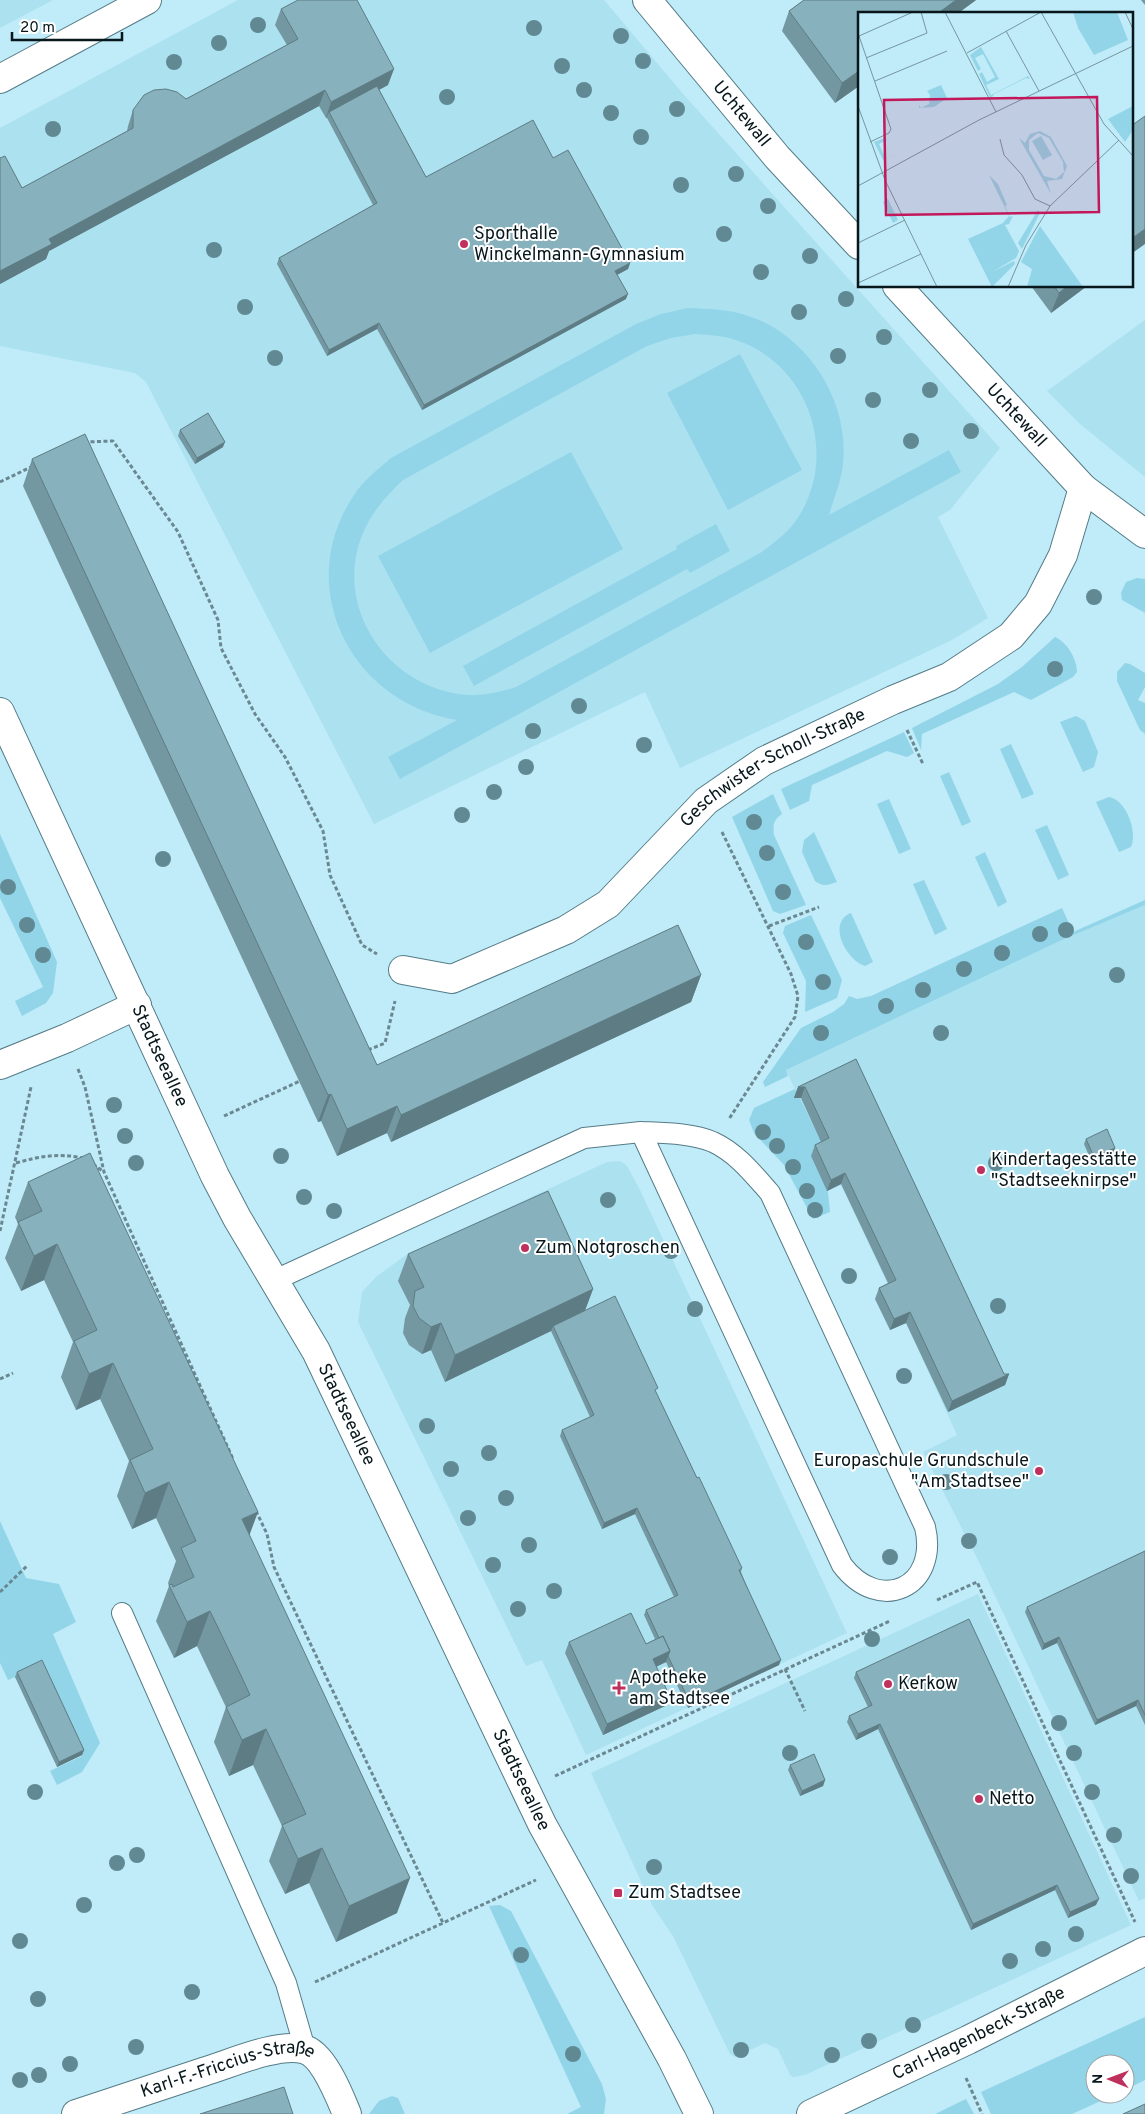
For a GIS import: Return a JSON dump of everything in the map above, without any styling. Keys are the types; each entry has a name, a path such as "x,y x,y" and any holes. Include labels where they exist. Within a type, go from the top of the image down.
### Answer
{"street":[{"path":"0,79 148,0"},
{"name":"Uchtewall","path":"646,0 777,157 858,244"},
{"name":"Uchtewall","path":"899,288 1084,488 1145,534"},
{"name":"Geschwister-Scholl-Straße","path":"403,970 452,979 566,930 608,904 706,801 764,761 893,700 949,677 1011,636 1038,604 1063,554 1084,488"},
{"name":"Stadtseeallee","path":"0,712 194,1130 237,1218 316,1351 525,1790 672,2059 698,2114"},
{"path":"12,1060 67,1038 137,1005"},
{"name":"Carl-Hagenbeck-Straße","path":"811,2114 952,2048 1145,1951"},
{"name":"Karl-F.-Friccius-Straße","path":"76,2114 252,2056 283,2049 305,2049 325,2068 347,2114"}],"lane":[{"path":"275,1280 584,1138 641,1132 678,1134 713,1142 745,1164 770,1194 925,1526 929,1544 926,1561 917,1576 903,1587 886,1591 868,1589 853,1579 842,1565 641,1132"},
{"path":"122,1613 289,1993 305,2049"}],"path":[{"path":"77,446 86,442 113,441 178,532 218,620 221,648 255,714 285,758 323,831 330,875 362,945 403,970 385,1043 361,1054"},
{"path":"0,482 34,466"},
{"path":"706,801 769,926 791,974 798,996 795,1017 783,1040 713,1142"},
{"path":"769,926 819,907"},
{"path":"67,1038 85,1087 104,1172 234,1462"},
{"path":"0,1231 30,1098 32,1077 12,1060"},
{"path":"194,1130 300,1081"},
{"path":"16,1163 40,1156 66,1154 85,1158"},
{"path":"91,1163 104,1172"},
{"path":"0,1379 13,1373"},
{"path":"255,1507 267,1534 274,1568 443,1923"},
{"path":"0,1592 10,1585 28,1565"},
{"path":"932,1602 977,1582 1137,1925"},
{"path":"525,1790 896,1618"},
{"path":"785,1669 805,1711"},
{"path":"289,1993 566,1866"},
{"path":"952,2048 982,2114"}],"shaded area":[{"path":"0,0 53,0 0,28"},
{"path":"238,0 604,0 684,95 1000,448 950,510 938,517 988,618 952,640 680,768 645,692 374,824 146,382 135,373 0,346 0,128"},
{"path":"688,308 722,310 742,314 765,323 785,335 819,371 831,392 839,416 843,440 842,471 829,515 949,450 961,472 400,779 388,757 457,720 420,709 387,691 361,666 342,636 331,602 329,567 336,530 354,495 366,480 391,458 636,324 661,314","holes":["695,334 732,339 744,343 767,356 786,373 801,394 811,417 816,442 816,467 810,492 799,516 791,527 760,553 516,687 474,695 440,690 415,679 393,662 376,642 363,618 356,593 355,566 361,538 365,529 373,514 390,493 403,480 647,346 671,338"]},
{"path":"1145,320 1145,477 1080,424 1047,391"},
{"path":"740,354 802,470 728,510 667,393"},
{"path":"571,452 623,549 430,653 378,556"},
{"path":"716,524 730,551 690,573 687,569 474,686 463,666 677,549 676,546"},
{"path":"1137,578 1145,579 1145,613 1122,600 1121,593 1126,582"},
{"path":"1055,637 1064,643 1073,657 1077,672 1073,677 1031,700 1014,692 922,734 921,750 912,728 998,684 1022,667"},
{"path":"1125,663 1145,673 1145,687 1138,700 1145,703 1145,734 1140,730 1117,681 1117,672"},
{"path":"1076,716 1085,721 1098,752 1094,767 1083,772 1060,722"},
{"path":"904,732 914,753 907,757 887,751 812,785 809,801 790,810 781,789"},
{"path":"1011,744 1034,794 1022,799 1000,749"},
{"path":"949,772 971,822 962,826 940,776"},
{"path":"773,794 782,814 774,823 774,835 806,905 780,914 773,911 732,817"},
{"path":"1109,797 1121,804 1132,825 1133,840 1131,847 1119,852 1096,802"},
{"path":"889,799 911,849 899,854 877,804"},
{"path":"1047,825 1069,875 1058,880 1035,830"},
{"path":"814,832 837,882 826,885 815,881 802,852 804,840"},
{"path":"0,834 57,962 53,993 46,1003 22,1016 15,1001 43,987 0,898"},
{"path":"985,852 1007,902 998,907 975,857"},
{"path":"924,880 947,929 935,935 913,884"},
{"path":"1145,900 1145,905 1060,941 786,1070 788,1076 765,1087 763,1082 801,1028 833,1012 844,1004 849,996 857,999 871,996 1062,908 1073,932"},
{"name":"Kindertagesstätte \"Stadtseeknirpse\"","path":"1145,905 1145,1898 1139,1901 981,1566 923,1452 957,1435 906,1323 890,1330 875,1299 891,1291 841,1185 828,1191 811,1155 813,1154 799,1098 786,1070 1060,941"},
{"path":"851,913 873,962 865,966 858,963 852,957 842,941 840,925 844,918"},
{"path":"811,915 842,980 837,998 805,1012 806,981 783,933 785,926"},
{"path":"795,1089 825,1149 811,1155 828,1192 830,1212 813,1219 784,1165 754,1133 749,1120 754,1108"},
{"path":"620,1161 627,1166 640,1190 847,1633 586,1755 542,1660 526,1666 358,1322 362,1292 376,1277 406,1255 607,1162"},
{"path":"0,1521 26,1578 59,1584 76,1622 53,1634 100,1743 82,1772 57,1785 50,1771 82,1756 15,1677 8,1680 0,1663"},
{"path":"978,1594 1131,1925 805,2075 793,2077 790,2075 778,2049 765,2043 735,2057 730,2054 673,1936 652,1905 591,1773"},
{"path":"500,1905 511,1911 602,2084 606,2099 604,2114 567,2114 581,2107 489,1906"},
{"path":"1145,2017 1145,2080 1135,2085 1135,2054 1085,2054 1085,2104 1094,2104 1072,2114 991,2114 981,2092"},
{"path":"392,2096 398,2098 405,2114 369,2114 379,2101"},
{"path":"966,2099 974,2114 935,2114"}],"building":[{"path":"298,0 357,0 394,69 331,102 325,90 49,239 52,244 0,271 0,158 5,156 22,188 133,128 133,110 144,95 154,90 166,89 177,92 186,99 298,39 281,9"},
{"path":"804,0 956,0 940,12 858,12 858,72 842,83 789,11"},
{"name":"Sporthalle Winckelmann-Gymnasium","path":"377,86 426,177 533,120 553,158 568,150 630,263 615,271 628,294 424,405 379,323 329,350 279,258 377,203 329,112"},
{"path":"1145,116 1145,229 1132,238 1132,125"},
{"path":"1055,288 1065,288 1059,293"},
{"path":"208,413 225,442 197,458 180,430"},
{"path":"85,434 377,1065 678,925 701,975 401,1115 397,1106 347,1129 331,1094 328,1095 32,459"},
{"path":"856,1059 1004,1374 1009,1374 952,1401 910,1312 894,1319 879,1288 896,1280 845,1173 831,1180 815,1145 829,1138 805,1087 798,1087"},
{"path":"1107,1129 1115,1148 1094,1157 1086,1139"},
{"path":"90,1153 258,1512 242,1519 410,1878 349,1906 322,1848 298,1859 282,1825 306,1814 266,1729 242,1740 226,1707 250,1695 210,1611 187,1622 169,1585 172,1584 173,1587 194,1577 181,1548 196,1541 169,1482 145,1493 130,1460 153,1449 113,1363 89,1374 74,1341 97,1330 57,1244 34,1256 18,1222 42,1211 28,1182"},
{"path":"548,1191 593,1289 455,1355 441,1323 431,1327 419,1318 413,1306 415,1291 424,1287 408,1254"},
{"path":"615,1296 658,1388 655,1390 742,1568 739,1570 781,1660 690,1703 668,1656 670,1651 663,1636 659,1638 646,1610 678,1595 637,1508 604,1523 562,1430 594,1415 553,1326"},
{"path":"1145,1551 1145,1715 1138,1700 1097,1720 1059,1637 1044,1644 1027,1607"},
{"name":"Apotheke am Stadtsee","path":"631,1613 646,1644 663,1636 670,1651 653,1659 669,1695 607,1724 569,1642"},
{"name":"Netto","path":"969,1619 1099,1899 1070,1912 1057,1885 973,1924 880,1724 858,1734 849,1716 872,1705 856,1672"},
{"path":"42,1660 84,1750 59,1762 17,1672"},
{"path":"814,1754 825,1780 802,1791 790,1765"},
{"path":"284,2087 293,2114 200,2114"},
{"path":"1145,2104 1145,2114 1123,2114"}],"place":[{"name":"Sporthalle Winckelmann-Gymnasium","path":"464,244"},
{"name":"Kindertagesstätte \"Stadtseeknirpse\"","path":"981,1170"},
{"name":"Zum Notgroschen","path":"525,1248"},
{"name":"Europaschule Grundschule \"Am Stadtsee\"","path":"1039,1471"},
{"name":"Kerkow","path":"888,1684"},
{"name":"Apotheke am Stadtsee","path":"619,1688"},
{"name":"Netto","path":"979,1799"},
{"name":"Zum Stadtsee","path":"618,1893"}]}
